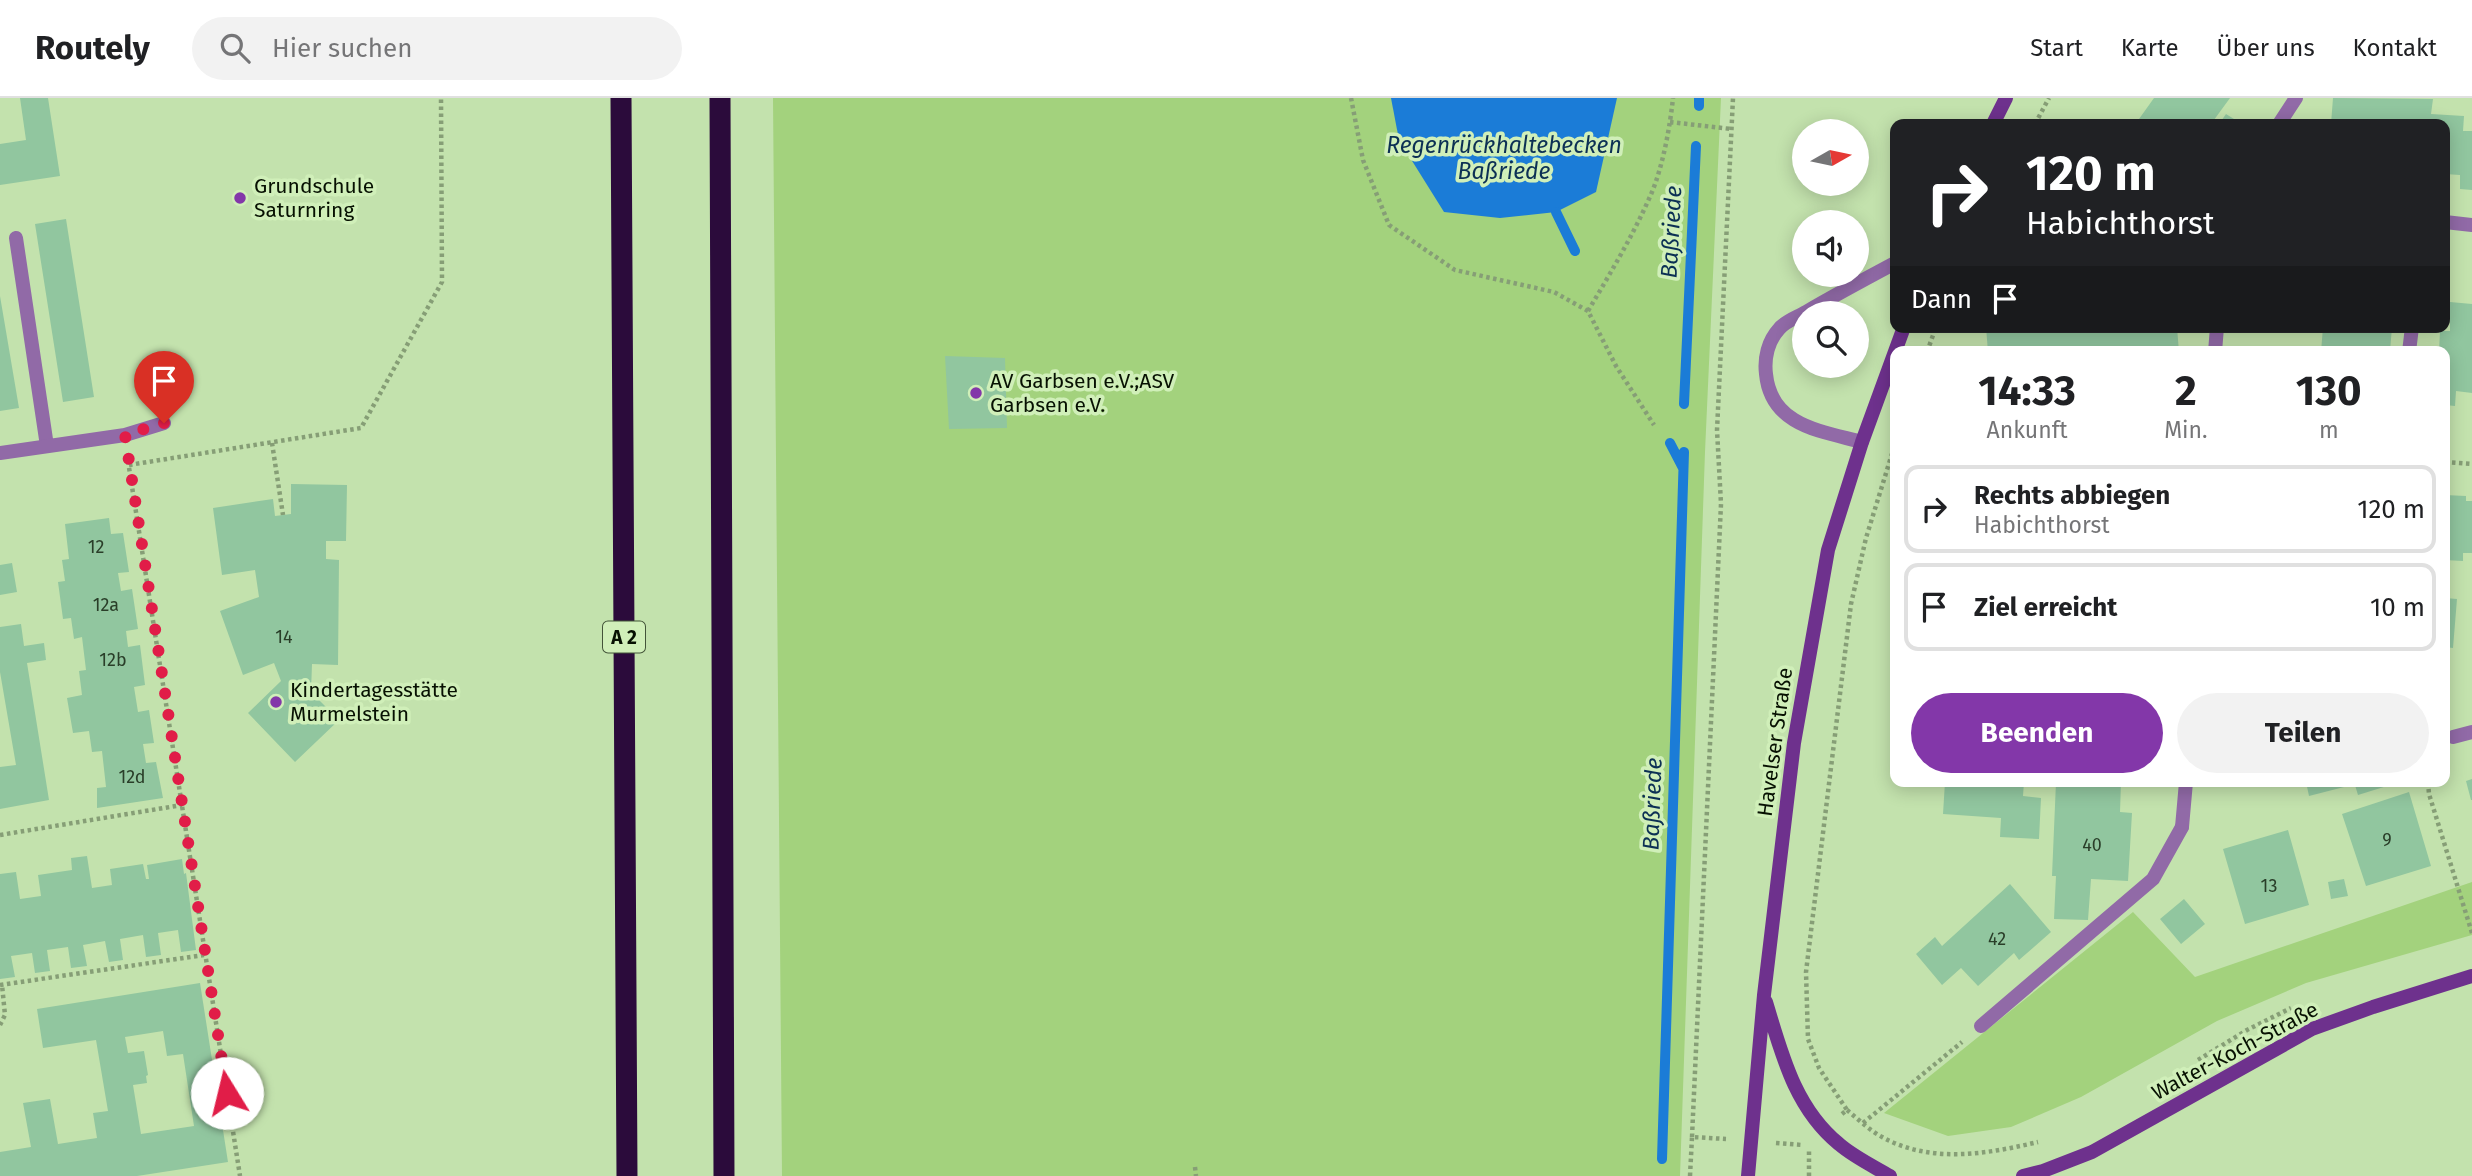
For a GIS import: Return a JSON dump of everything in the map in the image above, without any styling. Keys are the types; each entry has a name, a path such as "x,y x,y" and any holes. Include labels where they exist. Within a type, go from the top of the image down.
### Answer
{"highway":[{"name":"A 2","path":"621,98 627,1176"},
{"path":"720,98 724,1176"}],"street":[{"path":"1996,119 2006,98"},
{"path":"2282,119 2296,98"},
{"path":"2450,223 2472,225"},
{"path":"16,238 47,446"},
{"path":"1862,442 1810,428 1794,421 1778,406 1768,390 1768,347 1779,327 1890,266"},
{"name":"Havelser Straße","path":"1748,1176 1764,995 1794,743 1828,550 1862,442 1890,365"},
{"path":"0,453 125,435 164,423"},
{"path":"2453,737 2472,732"},
{"path":"1981,1026 2153,879 2182,827 2186,787"},
{"name":"Walter-Koch-Straße","path":"2023,1176 2092,1152 2312,1029 2472,976"},
{"path":"1764,995 1787,1070 1803,1104 1841,1146 1890,1176"}],"path":[{"path":"129,465 361,428 442,282 441,98"},
{"path":"1351,98 1363,160 1389,225 1455,270 1554,292 1588,310 1616,366 1654,425"},
{"path":"1588,310 1622,254 1653,190 1670,122 1673,98"},
{"path":"1692,1137 1720,518 1717,430 1733,98"},
{"path":"2038,119 2049,98"},
{"path":"1670,122 1731,129"},
{"path":"125,435 240,1176"},
{"path":"272,443 283,515"},
{"path":"2450,462 2472,464"},
{"path":"1890,466 1866,538 1851,604 1806,972 1808,1040 1819,1068 1847,1110 1880,1136 1899,1145 1935,1153 1968,1155 2049,1140"},
{"path":"2428,787 2472,933"},
{"path":"0,835 182,805"},
{"path":"0,1025 5,1015 1,985 204,955"},
{"path":"2194,1062 2264,1021 2298,1005"},
{"path":"1863,1123 1981,1026"},
{"path":"1809,1176 1809,1145 1847,1110"},
{"path":"1195,1167 1196,1176"}],"green space":[{"path":"773,98 1721,98 1705,452 1680,1176 782,1176"},
{"path":"2472,882 2472,935 2306,983 2217,1021 2081,1097 2011,1127 1948,1136 1884,1113 2133,912 2195,977"}],"water":[{"name":"Regenrückhaltebecken Baßriede","path":"1391,98 1617,98 1596,192 1556,212 1500,218 1444,212 1399,140"}],"building":[{"path":"20,98 48,98 60,176 0,185 0,144 26,140"},
{"path":"2154,98 2230,98 2215,119 2139,119"},
{"path":"2333,98 2433,99 2431,114 2464,116 2463,131 2472,131 2472,190 2460,189 2460,175 2450,174 2450,119 2331,119"},
{"path":"66,219 94,397 63,402 35,224"},
{"path":"0,296 19,408 0,411"},
{"path":"2450,302 2472,304 2472,393 2456,391 2455,406 2450,406 2450,346 2439,346 2440,333 2450,331"},
{"path":"1986,333 2177,333 2179,346 1988,346"},
{"path":"2323,333 2392,333 2390,346 2321,346"},
{"name":"AV Garbsen e.V.;ASV Garbsen e.V.","path":"945,356 1005,358 1007,428 949,429"},
{"path":"291,484 347,485 346,541 326,541 326,559 339,560 338,665 312,664 311,692 339,720 295,762 248,713 281,681 274,663 243,675 220,611 259,597 255,570 222,575 213,508 273,499 275,516 291,514"},
{"path":"2450,495 2466,496 2466,501 2472,501 2472,553 2463,553 2463,561 2450,560"},
{"path":"109,518 111,534 123,533 129,572 118,573 121,591 132,589 138,629 126,631 128,647 140,645 145,685 134,687 138,712 149,710 154,743 143,744 146,763 156,762 163,798 97,808 97,788 106,787 102,751 92,752 89,731 73,733 67,698 82,695 79,671 86,670 82,637 74,639 71,618 63,619 58,582 65,581 62,560 69,559 65,524"},
{"path":"12,563 17,592 0,595 0,565"},
{"path":"2450,598 2457,599 2453,648 2450,648"},
{"path":"21,624 24,646 44,643 46,660 27,663 49,800 0,809 0,767 16,765 0,672 0,627"},
{"path":"2472,779 2472,800 2471,800 2466,781"},
{"path":"1945,787 2024,787 2023,796 2041,798 2039,839 2000,837 2001,818 1943,814"},
{"path":"2056,787 2121,787 2120,812 2132,813 2128,881 2091,879 2088,920 2054,919 2056,876 2052,876"},
{"path":"2307,787 2344,787 2309,796"},
{"path":"2356,787 2384,787 2358,795"},
{"path":"2409,792 2431,866 2366,886 2342,814"},
{"path":"2288,830 2309,905 2245,924 2223,849"},
{"path":"87,856 92,888 112,885 110,869 143,864 146,879 149,879 147,865 182,859 196,950 181,952 178,930 158,933 161,955 146,957 143,935 120,939 123,960 109,962 105,941 83,945 87,966 71,968 68,947 47,950 50,971 35,973 32,953 11,956 15,977 0,979 0,874 16,872 20,899 41,896 38,875 72,870 71,858"},
{"path":"2344,879 2348,896 2331,899 2328,882"},
{"path":"2010,884 2051,932 2019,960 2014,953 1978,986 1961,968 1942,985 1916,954 1935,937 1942,946"},
{"path":"2184,899 2205,924 2181,944 2160,919"},
{"path":"200,983 228,1162 137,1176 0,1176 0,1152 31,1147 23,1103 50,1099 58,1144 97,1138 93,1113 108,1111 96,1040 43,1048 37,1009","holes":["163,1031 167,1056 183,1054 194,1126 141,1134 133,1085 147,1083 148,1075 144,1051 128,1053 125,1037"]}],"waterway":[{"name":"Baßriede","path":"1699,98 1699,106"},
{"name":"Baßriede","path":"1684,404 1696,146"},
{"path":"1556,212 1575,251"},
{"path":"1670,443 1683,468"},
{"name":"Baßriede","path":"1662,1159 1684,452"}],"place":[{"name":"Grundschule Saturnring","path":"240,198"},
{"name":"AV Garbsen e.V.;ASV Garbsen e.V.","path":"976,393"},
{"name":"Kindertagesstätte Murmelstein","path":"276,702"}],"route":[{"path":"164,423 125,435 227,1093"}]}
